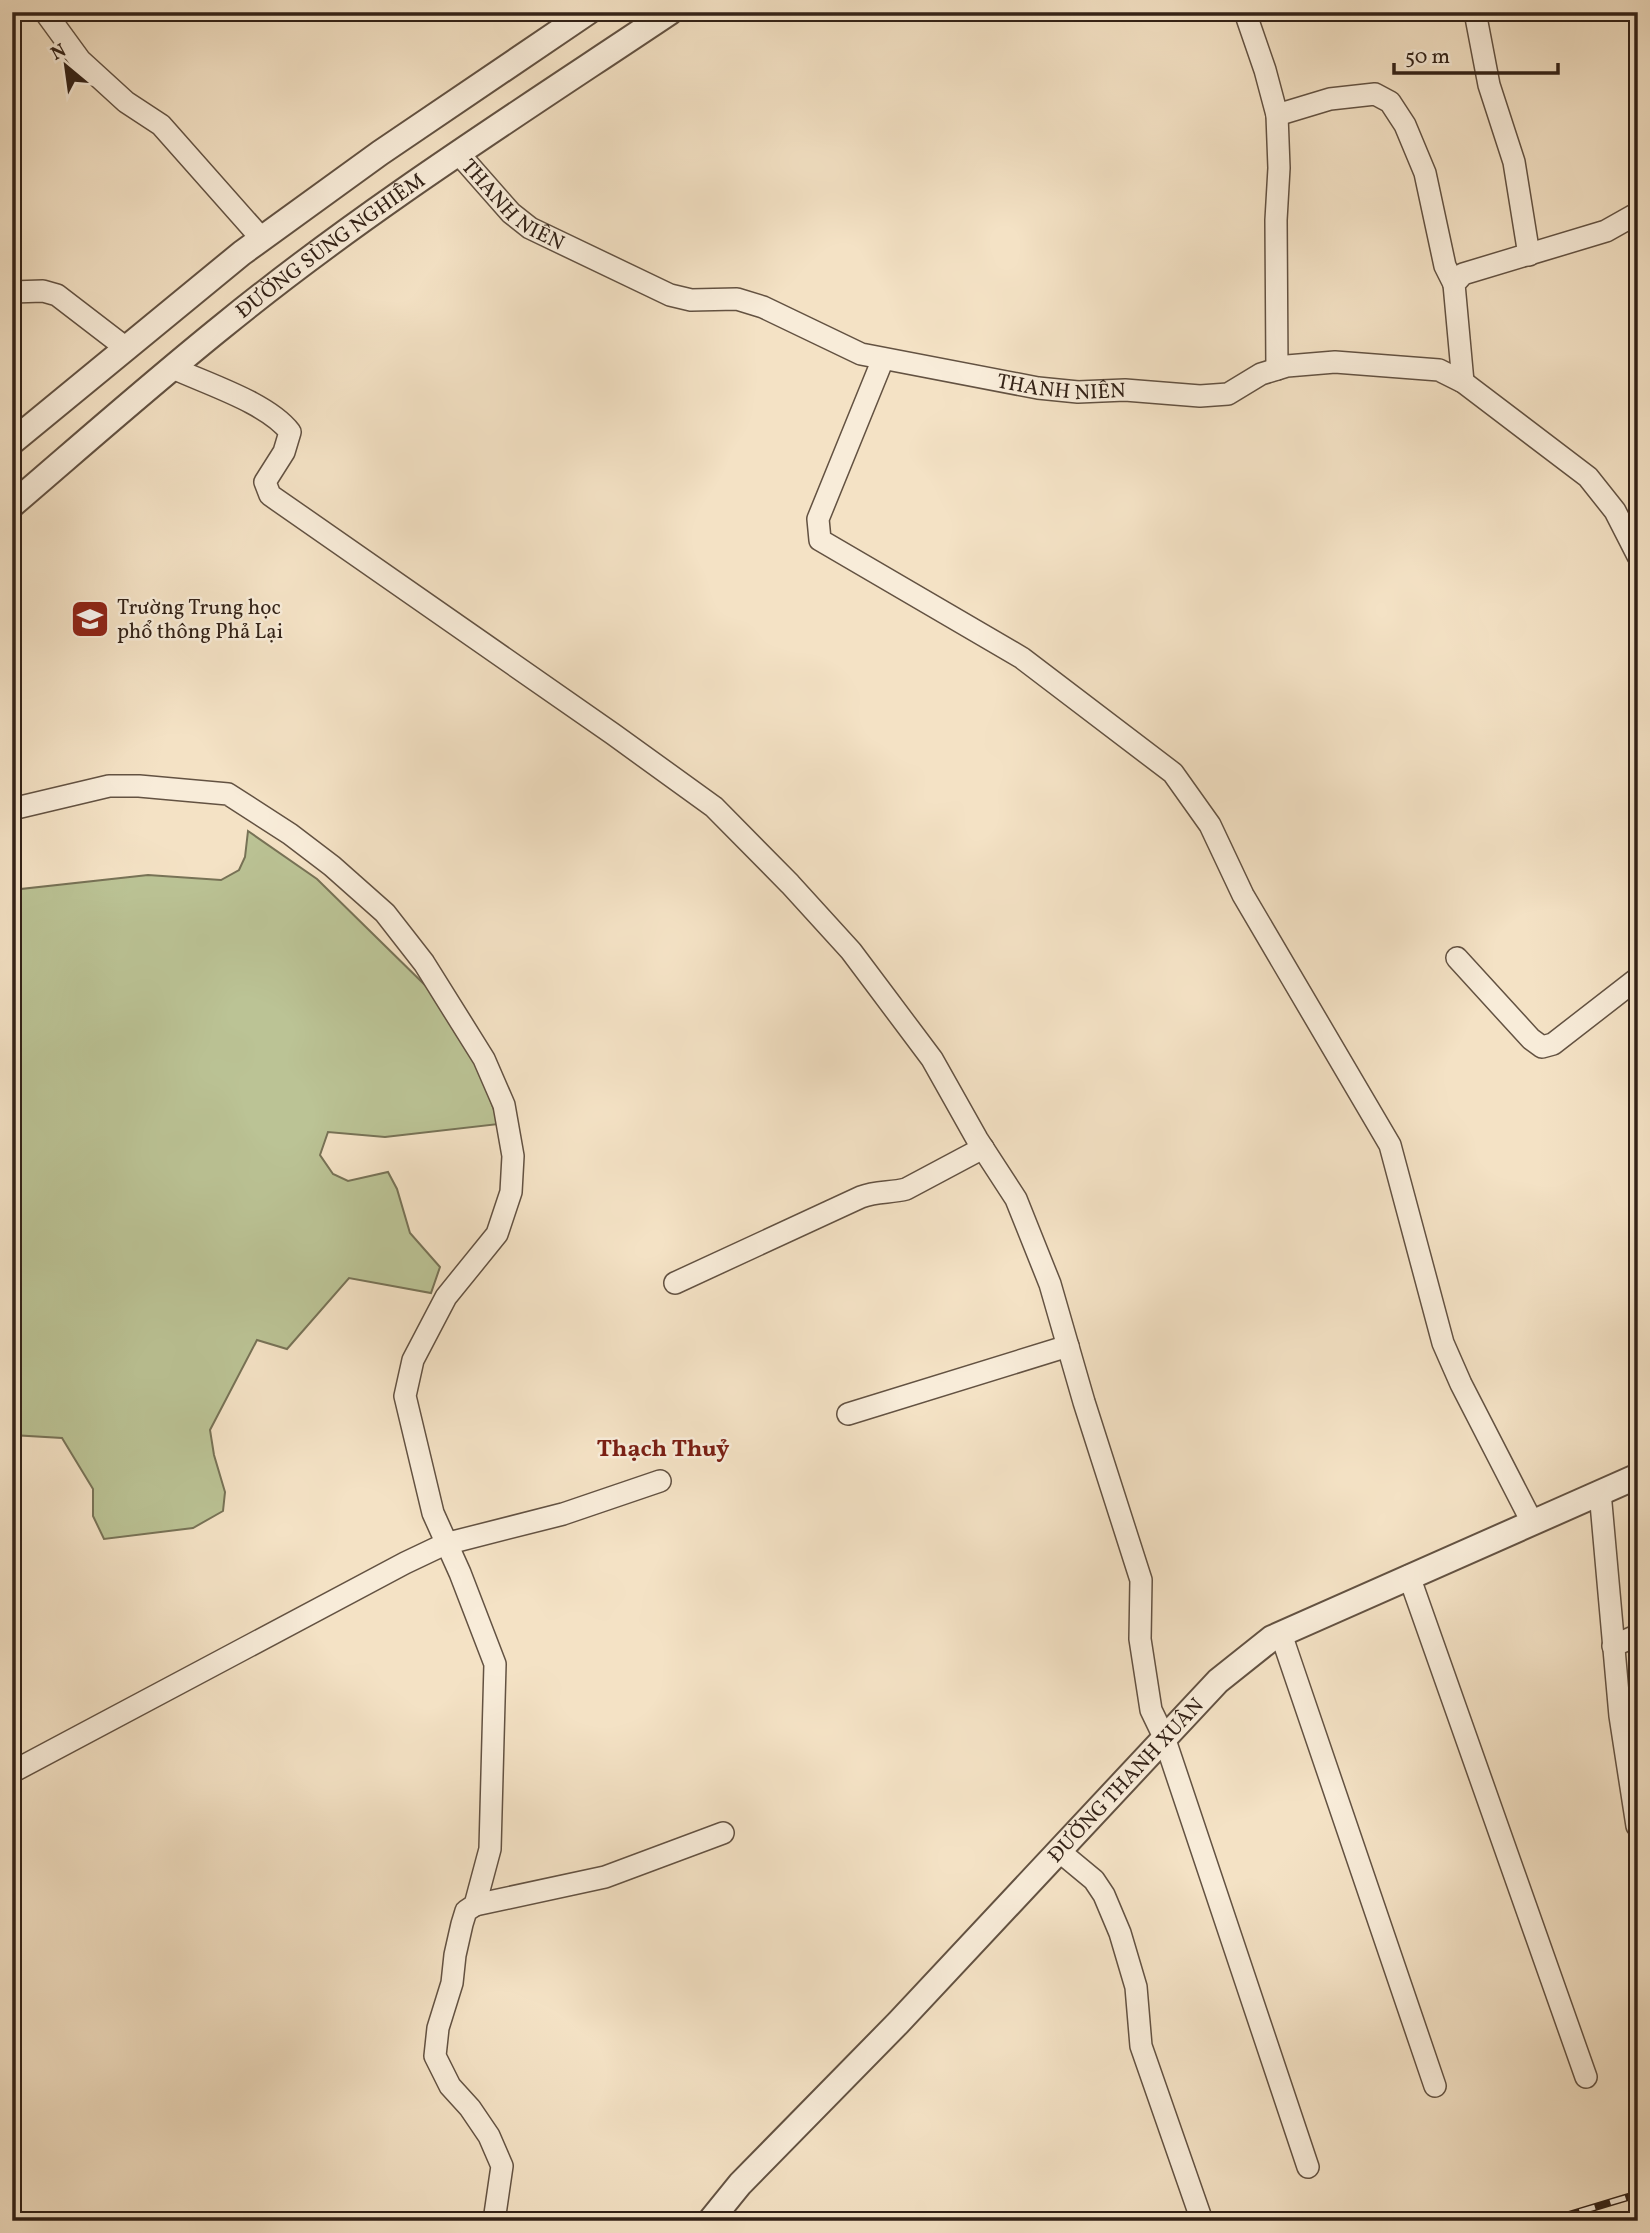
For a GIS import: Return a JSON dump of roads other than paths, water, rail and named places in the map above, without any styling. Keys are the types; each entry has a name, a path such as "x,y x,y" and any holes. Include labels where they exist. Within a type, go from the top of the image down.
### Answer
{"street":[{"path":"45,12 80,61 126,102 162,125 262,239"},
{"path":"12,443 262,239 380,153 588,12"},
{"name":"ĐƯỜNG SÙNG NGHIÊM","path":"12,505 223,326 306,262 404,190 670,12"},
{"path":"1245,12 1277,115 1277,369"},
{"path":"1475,12 1489,85 1514,162 1529,254"},
{"path":"1277,115 1330,99 1375,94 1390,102 1405,125 1426,173 1446,266 1454,284 1463,382"},
{"name":"THANH NIÊN","path":"459,153 511,213 530,228 670,295 691,300 737,299 763,307 861,355 1038,388 1078,392 1125,390 1200,396 1228,394 1261,374 1287,366 1348,363 1438,370 1463,382 1588,477 1615,511 1638,556"},
{"path":"1454,284 1463,274 1606,231 1638,214"},
{"path":"12,292 43,291 57,295 126,348"},
{"path":"883,359 818,519 820,540 1022,658 1173,773 1181,784 1210,825 1243,895 1390,1145 1443,1343 1461,1384 1532,1522"},
{"path":"173,368 254,404 282,422 290,432 284,452 265,482 270,495 714,807 851,951 932,1059 1016,1199 1050,1284 1141,1580 1140,1639 1151,1710 1164,1737 1308,2167"},
{"path":"12,809 109,786 228,794 290,834 332,866 385,913 424,963 484,1059 504,1105 513,1156 511,1192 497,1234 446,1297 413,1360 405,1396 432,1513 464,1584 495,1664 490,1849 475,1905"},
{"path":"1457,958 1531,1040 1542,1047 1553,1044 1638,978"},
{"path":"675,1283 861,1197 874,1192 906,1189 983,1148"},
{"path":"848,1414 1068,1346"},
{"name":"ĐƯỜNG THANH XUÂN","path":"710,2221 740,2184 898,2024 1218,1681 1280,1634 1638,1476"},
{"path":"12,1772 445,1544 563,1514 660,1481"},
{"path":"1600,1492 1620,1716 1637,1826"},
{"path":"1409,1576 1586,2077"},
{"path":"1280,1634 1435,2086"},
{"path":"1613,1646 1638,1635"},
{"path":"494,2221 502,2166 489,2136 470,2108 450,2086 435,2056 438,2028 452,1983 455,1955 466,1911 475,1905 605,1877 723,1833"},
{"path":"1059,1850 1094,1880 1104,1895 1120,1933 1136,1987 1141,2046 1202,2221"}],"railway":[{"path":"1549,2221 1638,2194"}],"place":[{"name":"Trường Trung học phổ thông Phả Lại","path":"90,619"}],"district":[{"name":"Thạch Thuỷ","path":"663,1448"}]}
